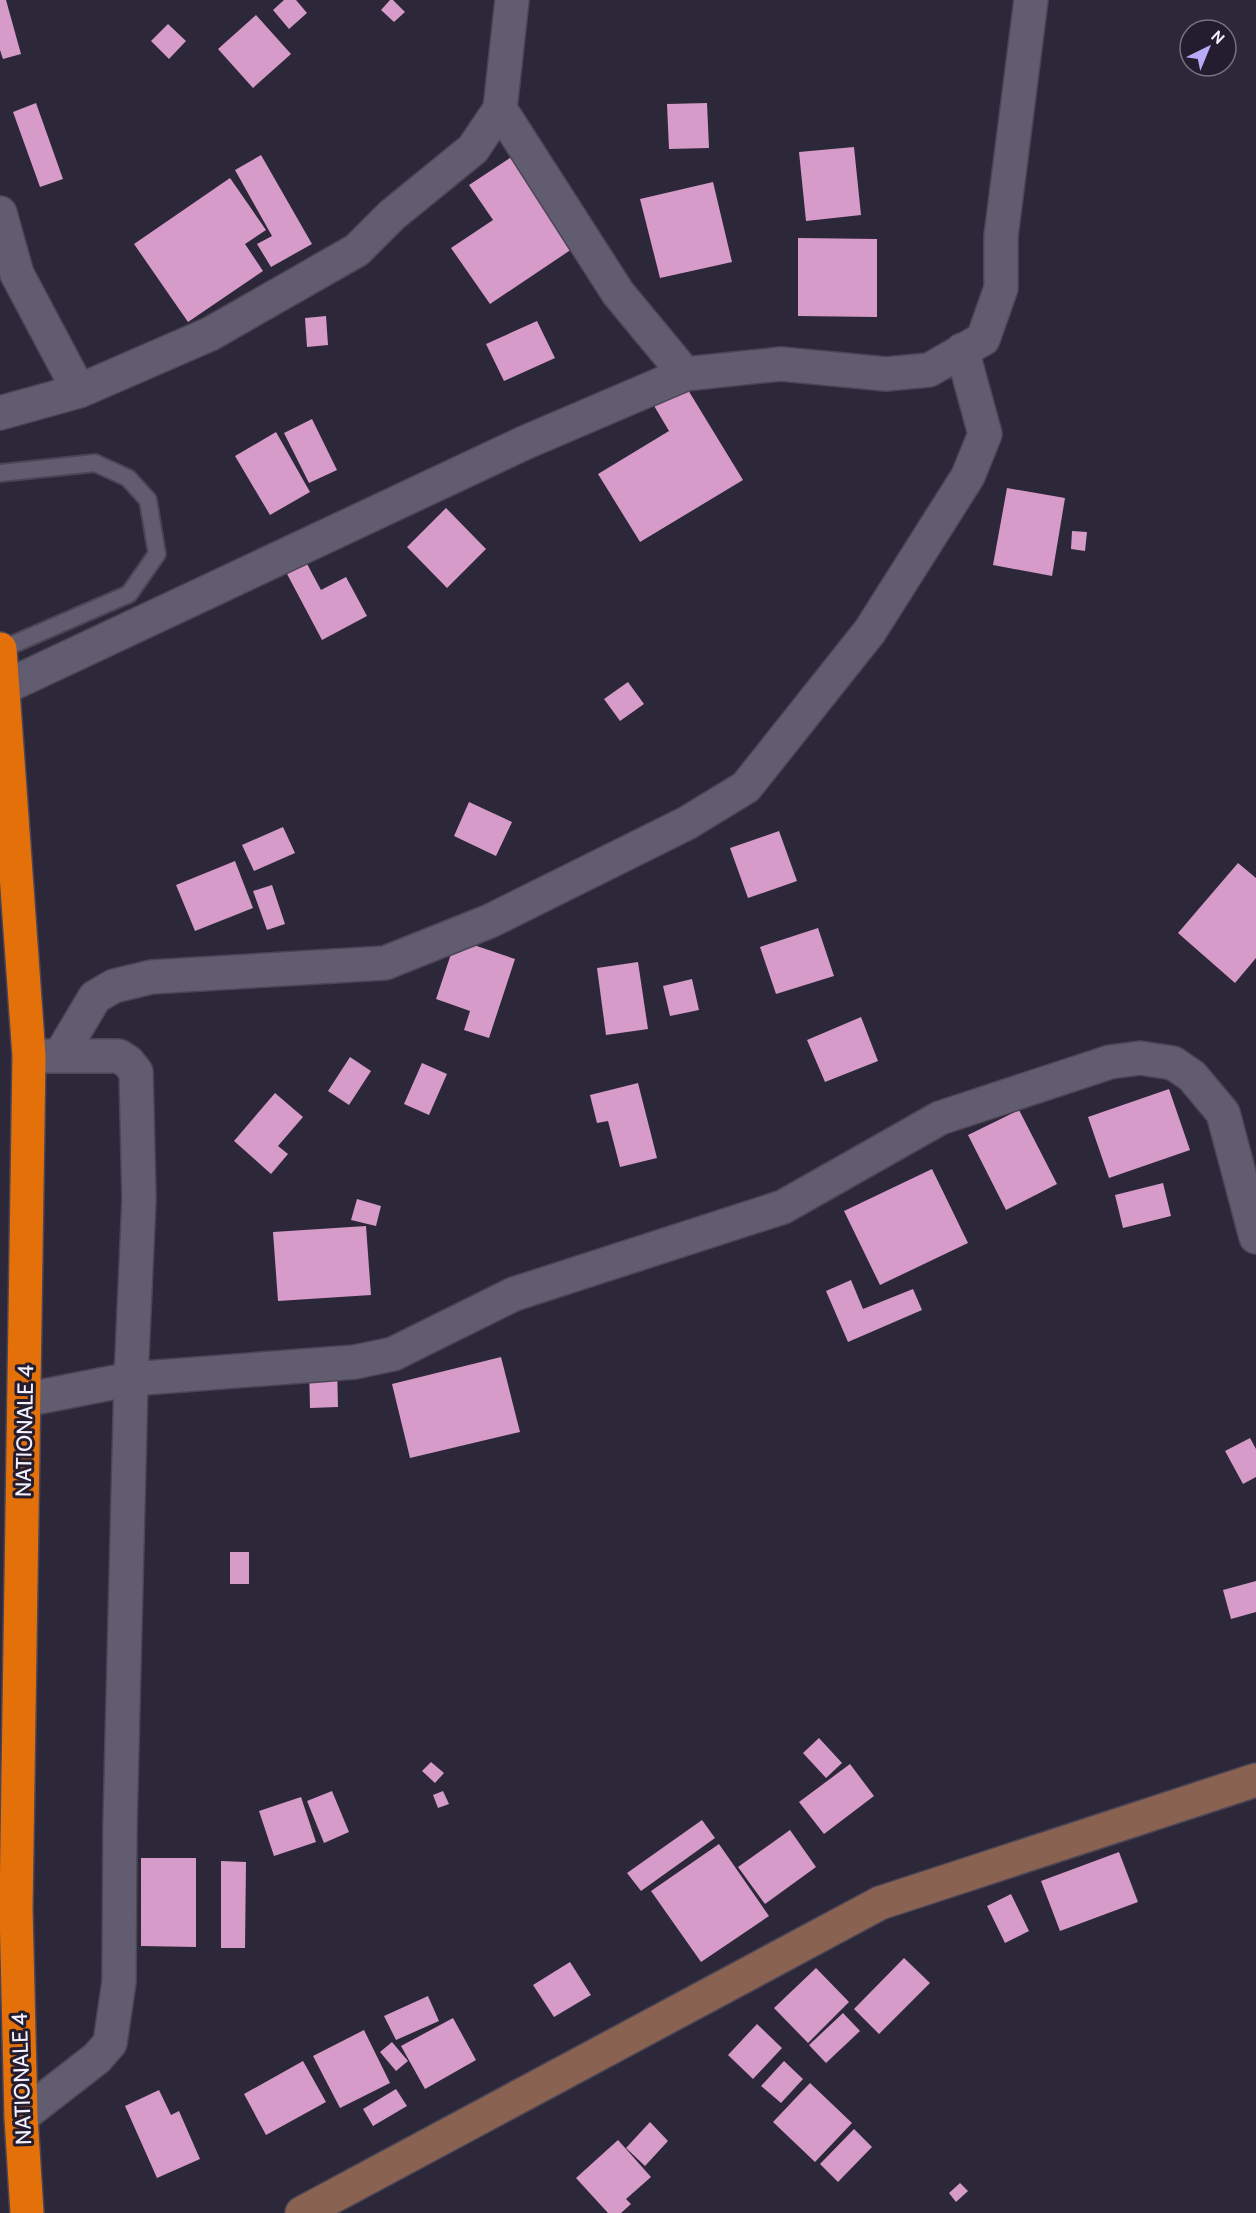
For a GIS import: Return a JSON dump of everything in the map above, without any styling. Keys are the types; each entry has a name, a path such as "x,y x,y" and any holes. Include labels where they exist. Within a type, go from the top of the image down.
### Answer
{"highway":[{"name":"NATIONALE 4","path":"0,649 45,1055 24,1400 16,1910 21,2117 27,2213"}],"street":[{"path":"0,413 79,391 210,334 357,250 392,215 473,149 500,109 512,0"},
{"path":"3,688 524,443 685,374 781,364 886,374 929,370 983,339 1001,288 1001,236 1031,0"},
{"path":"500,109 618,293 685,374"},
{"path":"0,213 17,274 79,391"},
{"path":"45,1055 95,997 114,986 152,977 385,963 490,921 687,824 746,787 870,631 968,476 985,434 962,350"},
{"path":"21,2117 98,2058 110,2043 119,1982 120,1824 131,1379 139,1199 136,1072 119,1056 45,1055"},
{"path":"24,1400 131,1379 355,1362 393,1354 514,1294 783,1207 940,1118 1110,1062 1140,1058 1173,1063 1192,1076 1223,1113 1256,1237"},
{"path":"302,2213 880,1903 1256,1780"}],"lane":[{"path":"0,473 95,463 128,478 148,500 156,555 129,594 0,649"}],"building":[{"path":"0,0 6,0 21,54 3,59 0,50"},
{"path":"284,0 296,0 307,13 289,29 273,10"},
{"path":"390,0 393,0 405,12 394,22 381,10"},
{"path":"256,15 291,54 253,88 218,49"},
{"path":"168,24 186,41 169,59 151,41"},
{"path":"36,103 63,179 40,187 13,112"},
{"path":"707,103 709,148 669,149 667,104"},
{"path":"854,147 861,215 806,221 799,152"},
{"path":"522,150 584,241 490,304 451,248 493,220 469,185"},
{"path":"261,155 312,244 271,267 257,244 272,236 235,170"},
{"path":"230,178 266,230 245,244 263,271 188,322 134,244"},
{"path":"713,182 732,262 660,278 640,199"},
{"path":"798,238 877,239 877,317 798,316"},
{"path":"326,316 328,345 307,347 305,318"},
{"path":"537,321 555,358 504,381 486,344"},
{"path":"685,385 743,480 640,542 598,474 669,431 653,404"},
{"path":"312,419 337,470 309,483 284,433"},
{"path":"276,432 310,492 270,515 235,456"},
{"path":"1007,488 1065,498 1052,576 993,565"},
{"path":"446,508 486,549 447,588 407,547"},
{"path":"1072,531 1087,532 1085,551 1071,549"},
{"path":"306,562 321,590 346,577 367,616 322,640 286,572"},
{"path":"628,682 644,704 620,721 604,699"},
{"path":"469,802 512,822 496,856 454,836"},
{"path":"283,827 295,853 254,871 242,845"},
{"path":"779,831 797,881 748,898 730,848"},
{"path":"235,861 253,908 195,931 176,885"},
{"path":"1238,863 1256,878 1256,958 1235,983 1178,933"},
{"path":"272,885 285,924 267,930 253,891"},
{"path":"818,928 834,976 776,994 760,947"},
{"path":"456,939 515,959 489,1038 464,1030 470,1011 436,999"},
{"path":"638,962 648,1029 606,1035 597,968"},
{"path":"692,979 699,1010 670,1016 663,986"},
{"path":"861,1017 878,1061 825,1082 807,1040"},
{"path":"350,1057 371,1071 349,1105 328,1091"},
{"path":"422,1063 447,1074 429,1115 404,1104"},
{"path":"638,1083 657,1158 620,1167 608,1121 597,1123 590,1095"},
{"path":"1169,1089 1190,1150 1109,1178 1088,1117"},
{"path":"275,1093 303,1117 278,1146 288,1154 271,1174 234,1141"},
{"path":"1019,1110 1057,1184 1006,1210 968,1135"},
{"path":"932,1169 968,1243 880,1285 844,1211"},
{"path":"1163,1183 1171,1216 1123,1228 1115,1195"},
{"path":"357,1199 381,1206 376,1226 351,1220"},
{"path":"366,1226 371,1295 278,1301 273,1232"},
{"path":"851,1280 863,1309 913,1289 922,1310 848,1342 826,1291"},
{"path":"501,1357 520,1432 410,1458 392,1384"},
{"path":"337,1366 338,1407 310,1408 309,1367"},
{"path":"1250,1438 1256,1449 1256,1477 1243,1484 1225,1451"},
{"path":"230,1552 249,1552 249,1584 230,1584"},
{"path":"1256,1581 1256,1612 1231,1619 1223,1590"},
{"path":"819,1738 842,1763 826,1778 803,1753"},
{"path":"431,1762 444,1773 435,1783 422,1771"},
{"path":"850,1764 874,1796 824,1834 799,1802"},
{"path":"332,1791 349,1832 324,1843 307,1801"},
{"path":"443,1791 449,1804 438,1808 433,1795"},
{"path":"301,1797 316,1842 274,1856 259,1811"},
{"path":"702,1820 715,1838 641,1891 627,1873"},
{"path":"790,1830 816,1867 765,1904 738,1867"},
{"path":"719,1844 769,1916 701,1962 651,1891"},
{"path":"1119,1852 1138,1902 1060,1931 1041,1881"},
{"path":"141,1858 196,1858 196,1947 141,1946"},
{"path":"221,1861 246,1862 245,1948 221,1948"},
{"path":"1011,1894 1029,1931 1005,1943 987,1906"},
{"path":"904,1958 930,1983 879,2034 854,2009"},
{"path":"570,1962 591,1995 554,2017 533,1985"},
{"path":"816,1968 849,2002 808,2043 774,2008"},
{"path":"428,1996 439,2021 396,2040 384,2016"},
{"path":"843,2013 860,2031 826,2063 809,2045"},
{"path":"453,2018 476,2060 425,2089 401,2046"},
{"path":"757,2024 782,2048 753,2079 728,2055"},
{"path":"364,2030 390,2083 340,2108 313,2056"},
{"path":"392,2042 408,2061 396,2071 380,2052"},
{"path":"303,2061 326,2102 266,2135 244,2094"},
{"path":"784,2061 803,2079 781,2103 761,2086"},
{"path":"810,2083 852,2123 815,2162 773,2122"},
{"path":"396,2089 407,2106 373,2126 363,2109"},
{"path":"159,2090 171,2115 179,2111 200,2159 157,2178 125,2106"},
{"path":"650,2122 668,2141 645,2166 626,2148"},
{"path":"854,2129 872,2147 838,2182 820,2164"},
{"path":"618,2140 651,2177 626,2199 631,2204 621,2213 608,2213 576,2178"},
{"path":"960,2183 968,2191 956,2202 949,2193"}]}
